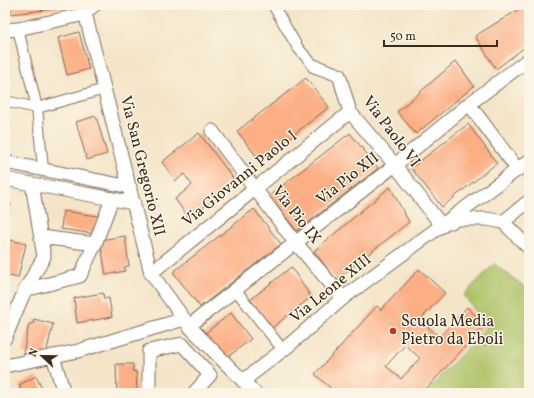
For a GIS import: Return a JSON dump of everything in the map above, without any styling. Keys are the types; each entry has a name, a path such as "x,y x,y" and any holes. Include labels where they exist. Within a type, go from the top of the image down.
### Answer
{"street":[{"path":"43,169 36,108 11,29 84,10 97,5"},
{"path":"273,5 298,48 314,66"},
{"name":"Via San Gregorio XII","path":"84,10 152,273 186,323 255,393"},
{"name":"Via Pio XII","path":"186,323 236,289 469,104 528,63"},
{"name":"Via Paolo VI","path":"314,66 339,75 350,112 394,164 442,226"},
{"path":"5,101 36,108 105,89"},
{"path":"469,104 518,170"},
{"name":"Via Giovanni Paolo I","path":"152,273 350,112"},
{"name":"Via Pio IX","path":"212,131 295,242 343,298"},
{"path":"442,226 529,161"},
{"path":"5,162 130,187"},
{"path":"5,179 134,203"},
{"path":"5,338 25,290 44,257 32,184"},
{"path":"25,290 80,276 95,244 112,199"},
{"path":"504,222 529,201"},
{"path":"442,226 457,219 487,219 504,222 529,248"},
{"name":"Via Leone XIII","path":"243,381 283,350 343,298 417,242 442,226"},
{"path":"41,237 95,244"},
{"path":"236,289 283,350"},
{"path":"5,366 78,351 186,323"},
{"path":"149,393 149,351 182,344 210,376 194,393"},
{"path":"53,356 64,393"}],"green space":[{"path":"494,264 529,290 529,393 434,393 429,389 487,327 464,295"}],"building":[{"path":"10,5 72,5 72,7 11,14"},
{"path":"521,8 529,9 529,44 496,69 475,36"},
{"path":"79,32 89,69 67,75 58,38"},
{"path":"456,61 474,86 416,134 397,112"},
{"path":"306,78 329,107 260,161 237,131"},
{"path":"96,116 107,154 87,160 76,122"},
{"path":"468,124 497,163 442,207 411,168"},
{"path":"199,133 236,182 189,218 175,199 192,185 184,174 176,181 162,162"},
{"path":"350,133 378,168 297,231 269,196"},
{"path":"390,187 409,222 336,280 314,251"},
{"path":"5,202 11,204 5,222"},
{"path":"254,209 281,244 200,307 173,272"},
{"path":"63,211 98,216 95,234 61,229"},
{"path":"125,236 129,266 124,267 125,271 106,275 100,240"},
{"path":"7,239 26,244 18,278 5,275 5,248"},
{"path":"291,267 311,297 272,328 250,300"},
{"name":"Scuola Media Pietro da Eboli","path":"419,269 445,293 420,320 439,337 467,307 485,325 426,389 430,393 336,393 315,374 377,306 381,310","holes":["405,345 420,358 401,379 386,366"]},
{"path":"103,293 104,299 109,298 112,317 77,323 74,298"},
{"path":"231,313 251,339 225,359 203,335"},
{"path":"34,319 53,324 45,358 23,353 29,324 33,324"},
{"path":"116,364 133,364 133,372 136,371 137,393 117,393"},
{"path":"36,376 44,393 15,393 21,390 19,385"}],"place":[{"name":"Scuola Media Pietro da Eboli","path":"393,331"}]}
